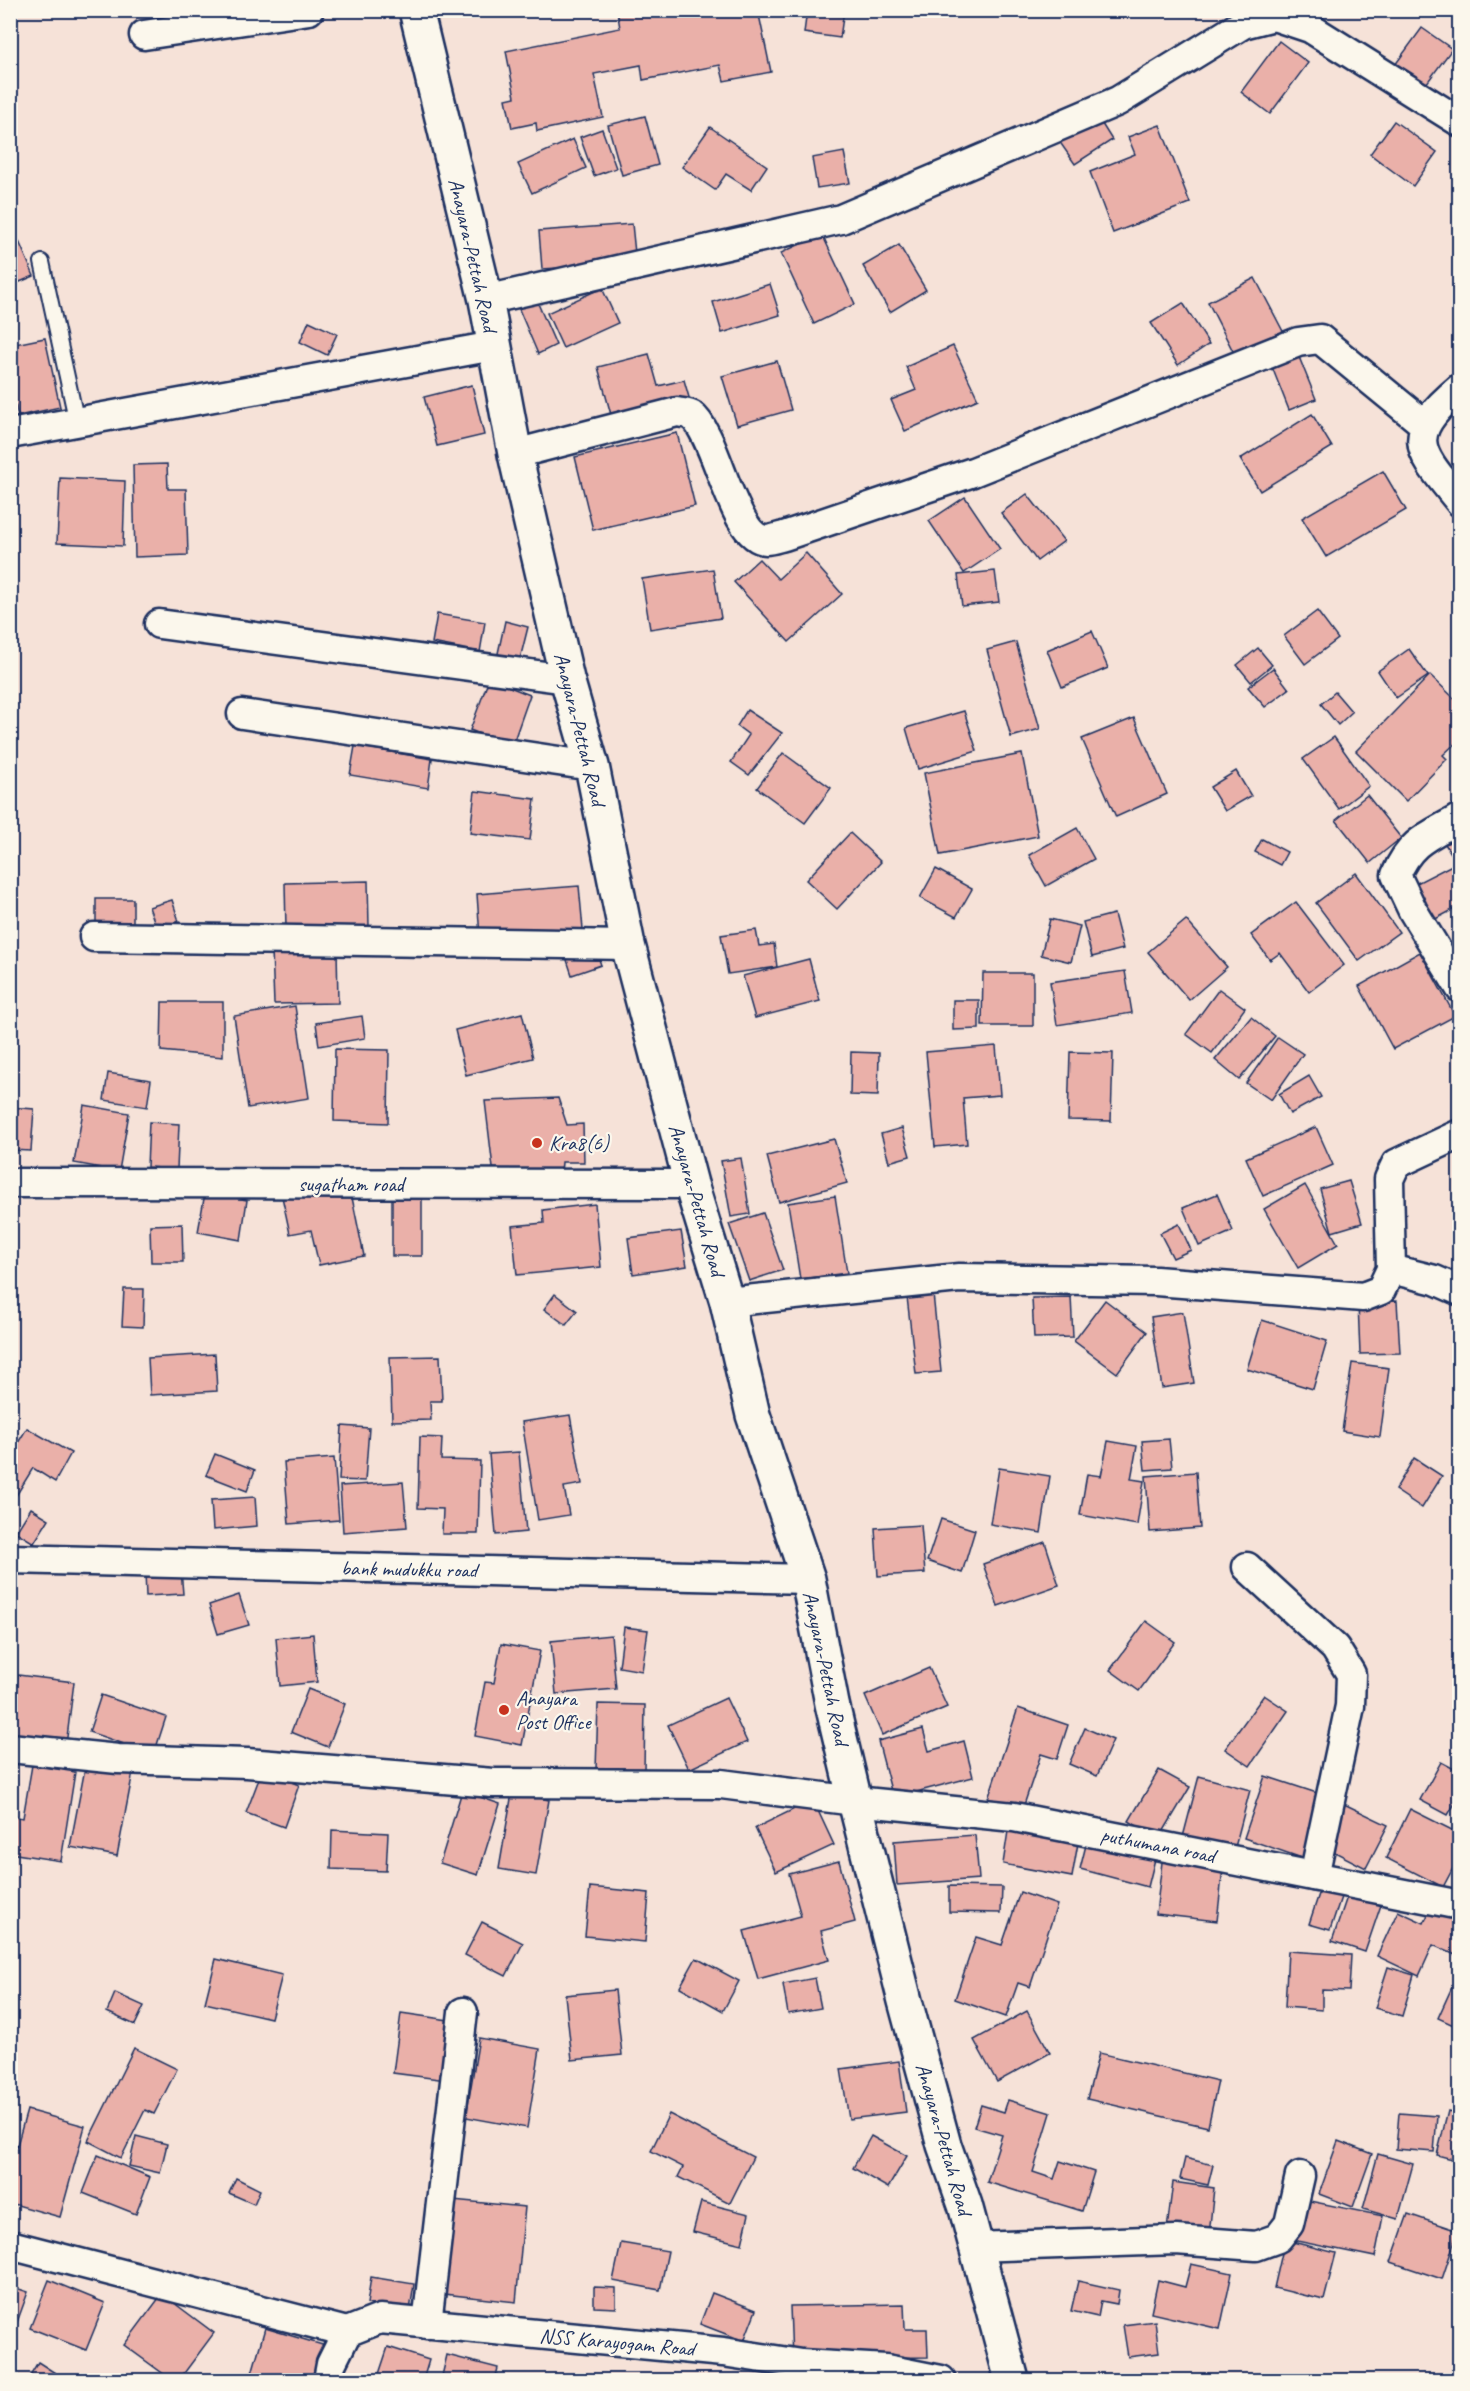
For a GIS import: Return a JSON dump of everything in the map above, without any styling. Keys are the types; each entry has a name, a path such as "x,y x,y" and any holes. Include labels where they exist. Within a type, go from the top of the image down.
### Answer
{"main road":[{"name":"Anayara-Pettah Road","path":"416,10 486,300 515,454 567,679 592,766 628,945 691,1184 727,1302 753,1415 808,1579 832,1704 905,2001 1012,2380"}],"street":[{"path":"144,35 309,10"},
{"path":"486,300 842,219 1118,101 1257,15 1274,16 1310,28 1460,122"},
{"path":"515,454 677,412 691,415 703,431 739,514 751,533 764,540 784,536 973,472 1298,342 1320,339 1425,425"},
{"path":"10,434 494,346"},
{"path":"1460,388 1440,405 1425,425 1421,445 1426,460 1460,502"},
{"path":"159,624 567,679"},
{"path":"242,714 592,766"},
{"path":"1460,818 1415,844 1403,858 1396,875 1413,911 1460,988"},
{"path":"94,937 628,945"},
{"path":"727,1302 958,1278 1156,1281 1363,1297 1381,1290 1392,1269 1389,1179 1396,1164 1460,1134"},
{"name":"sugatham road","path":"10,1183 691,1184"},
{"path":"1392,1269 1435,1280 1460,1291"},
{"name":"bank mudukku road","path":"10,1559 808,1579"},
{"path":"1248,1566 1335,1648 1351,1674 1350,1706 1314,1876"},
{"name":"puthumana road","path":"10,1748 118,1758 247,1763 493,1783 721,1784 855,1801 1014,1817 1460,1905"},
{"path":"427,2324 463,2013"},
{"path":"975,2247 1176,2240 1256,2246 1278,2238 1289,2224 1300,2176"},
{"path":"10,2245 347,2332 331,2364 328,2380"},
{"name":"NSS Karayogam Road","path":"347,2332 380,2319 723,2352 801,2364 886,2369 941,2380"}],"lane":[{"path":"42,262 77,423"}],"building":[{"path":"617,10 758,10 771,72 724,81 720,65 643,80 641,65 594,74 603,117 537,131 536,123 512,128 506,99 515,97 506,51 620,28"},
{"path":"807,10 844,10 840,38 804,33"},
{"path":"1422,28 1452,49 1421,91 1392,69"},
{"path":"1279,41 1308,63 1270,114 1241,92"},
{"path":"645,116 658,165 622,175 608,125"},
{"path":"1097,116 1112,140 1075,164 1059,141"},
{"path":"1394,121 1437,152 1413,186 1370,154"},
{"path":"1160,125 1190,203 1113,233 1090,172 1135,154 1128,137"},
{"path":"710,127 767,166 751,190 726,174 715,190 682,167"},
{"path":"602,129 616,168 594,176 580,137"},
{"path":"573,139 586,168 532,193 518,164"},
{"path":"844,152 850,183 817,188 812,158"},
{"path":"632,224 636,263 542,269 539,231"},
{"path":"822,234 855,304 814,324 781,253"},
{"path":"18,239 34,276 10,286 10,243"},
{"path":"899,245 926,290 890,312 863,266"},
{"path":"1255,278 1286,337 1236,357 1208,302"},
{"path":"770,284 780,315 722,333 713,302"},
{"path":"602,288 618,323 563,348 547,313"},
{"path":"536,299 556,345 538,354 518,307"},
{"path":"1183,303 1209,344 1178,365 1151,323"},
{"path":"309,321 337,334 327,355 300,342"},
{"path":"45,338 60,407 18,416 10,381 10,345"},
{"path":"953,346 978,399 905,431 891,400 916,390 906,367"},
{"path":"649,354 658,386 684,380 690,401 613,422 598,367"},
{"path":"1299,357 1316,399 1289,410 1272,367"},
{"path":"777,361 791,410 737,425 722,376"},
{"path":"472,385 484,435 437,446 424,397"},
{"path":"1312,414 1332,447 1260,491 1240,459"},
{"path":"677,433 695,506 593,530 575,457"},
{"path":"167,464 168,489 186,489 188,555 135,557 133,465"},
{"path":"1383,471 1406,510 1326,557 1302,518"},
{"path":"60,478 125,481 123,546 57,543"},
{"path":"1027,494 1064,541 1037,561 1001,513"},
{"path":"965,497 1000,549 964,573 929,521"},
{"path":"806,553 842,594 789,642 734,582 759,559 778,579"},
{"path":"713,569 721,618 650,629 642,579"},
{"path":"995,571 999,602 962,606 958,575"},
{"path":"1317,611 1338,639 1305,664 1284,636"},
{"path":"437,614 485,622 480,652 432,643"},
{"path":"505,621 528,627 519,663 497,658"},
{"path":"1092,631 1108,668 1062,687 1047,650"},
{"path":"1016,642 1040,729 1011,737 987,650"},
{"path":"1258,648 1272,665 1251,682 1237,665"},
{"path":"1409,649 1428,676 1396,698 1378,671"},
{"path":"1273,668 1289,689 1265,707 1248,687"},
{"path":"1430,675 1460,704 1460,739 1443,755 1447,759 1406,801 1356,751"},
{"path":"489,679 530,695 512,746 470,730"},
{"path":"1335,692 1352,712 1338,725 1321,704"},
{"path":"747,710 782,733 749,775 731,762 749,735 737,726"},
{"path":"964,711 977,751 918,769 906,728"},
{"path":"1134,718 1167,794 1116,817 1082,739"},
{"path":"1334,737 1369,786 1339,809 1303,759"},
{"path":"355,746 432,759 428,788 350,775"},
{"path":"783,753 831,788 805,823 757,788"},
{"path":"1022,754 1038,836 940,855 924,773"},
{"path":"1236,771 1251,796 1225,811 1210,787"},
{"path":"475,791 535,799 530,840 470,833"},
{"path":"1367,795 1401,838 1370,863 1336,820"},
{"path":"1077,828 1094,859 1046,886 1029,855"},
{"path":"850,833 881,862 837,909 806,880"},
{"path":"1460,835 1460,867 1445,844"},
{"path":"1262,839 1287,852 1280,865 1255,852"},
{"path":"1452,865 1460,879 1460,906 1428,923 1409,887"},
{"path":"936,869 972,889 956,917 920,898"},
{"path":"1356,873 1399,932 1359,961 1316,903"},
{"path":"368,881 369,927 286,929 285,883"},
{"path":"579,886 583,929 480,937 477,894"},
{"path":"96,899 133,899 133,931 96,931"},
{"path":"172,900 179,921 157,929 149,907"},
{"path":"1296,902 1344,965 1309,992 1280,953 1270,960 1251,935"},
{"path":"1114,914 1123,949 1092,957 1083,922"},
{"path":"1050,919 1080,926 1071,962 1041,955"},
{"path":"1186,920 1227,967 1189,1000 1148,952"},
{"path":"756,930 759,946 774,944 777,967 728,974 721,935"},
{"path":"593,942 601,965 572,975 564,951"},
{"path":"337,949 338,1003 274,1004 272,950"},
{"path":"1420,952 1455,1016 1393,1049 1359,986"},
{"path":"809,959 820,1001 755,1018 743,976"},
{"path":"1125,971 1132,1013 1057,1025 1050,982"},
{"path":"983,973 1033,973 1033,1026 982,1026"},
{"path":"1219,989 1245,1008 1212,1053 1186,1034"},
{"path":"953,1000 979,1000 979,1029 953,1030"},
{"path":"162,1002 223,1002 223,1057 161,1051"},
{"path":"295,1006 309,1098 248,1108 234,1016"},
{"path":"522,1013 533,1058 466,1075 455,1030"},
{"path":"362,1016 365,1038 319,1046 316,1023"},
{"path":"1251,1017 1275,1036 1239,1080 1215,1060"},
{"path":"1278,1037 1303,1054 1271,1100 1246,1083"},
{"path":"996,1046 1000,1095 963,1098 967,1144 935,1147 926,1052"},
{"path":"335,1049 389,1050 388,1123 334,1121"},
{"path":"851,1052 879,1053 878,1096 850,1095"},
{"path":"1070,1052 1113,1053 1111,1121 1068,1120"},
{"path":"108,1073 151,1080 147,1107 104,1100"},
{"path":"1309,1076 1321,1097 1290,1114 1279,1094"},
{"name":"Kra8(6)","path":"558,1098 567,1125 583,1124 584,1162 562,1162 561,1174 493,1168 485,1101"},
{"path":"84,1105 129,1113 119,1171 74,1163"},
{"path":"10,1107 34,1109 31,1151 10,1150"},
{"path":"149,1122 179,1124 177,1169 147,1167"},
{"path":"1316,1127 1333,1165 1263,1196 1246,1158"},
{"path":"902,1128 910,1156 889,1162 881,1134"},
{"path":"834,1139 847,1183 779,1202 767,1156"},
{"path":"741,1158 750,1214 731,1217 721,1161"},
{"path":"348,1178 364,1256 319,1265 311,1230 290,1234 281,1192"},
{"path":"1349,1181 1362,1223 1332,1232 1320,1189"},
{"path":"1305,1185 1338,1244 1298,1268 1264,1209"},
{"path":"205,1193 247,1200 241,1240 198,1232"},
{"path":"1217,1194 1233,1231 1199,1246 1183,1208"},
{"path":"835,1196 847,1273 800,1279 788,1203"},
{"path":"392,1199 422,1199 422,1256 392,1256"},
{"path":"595,1204 601,1267 517,1275 512,1226 544,1223 543,1210"},
{"path":"763,1213 783,1270 749,1281 729,1224"},
{"path":"182,1224 183,1262 151,1262 150,1225"},
{"path":"1179,1224 1191,1250 1173,1258 1160,1233"},
{"path":"681,1231 687,1266 633,1274 628,1238"},
{"path":"124,1289 144,1289 143,1327 122,1326"},
{"path":"10,1292 13,1292 12,1336 10,1336"},
{"path":"555,1294 577,1311 566,1325 544,1309"},
{"path":"933,1294 941,1372 916,1374 907,1297"},
{"path":"1071,1297 1073,1337 1034,1338 1032,1298"},
{"path":"1105,1300 1147,1332 1117,1373 1074,1341"},
{"path":"1397,1301 1400,1353 1360,1354 1358,1302"},
{"path":"1183,1312 1194,1383 1162,1388 1151,1317"},
{"path":"1262,1320 1327,1341 1313,1389 1247,1369"},
{"path":"215,1354 217,1391 150,1395 148,1358"},
{"path":"440,1356 442,1401 430,1401 431,1420 392,1421 390,1357"},
{"path":"1352,1363 1389,1368 1380,1437 1342,1431"},
{"path":"570,1415 582,1484 564,1487 569,1515 538,1520 522,1422"},
{"path":"342,1426 369,1428 365,1481 339,1480"},
{"path":"27,1428 71,1453 55,1482 33,1468 14,1499 10,1497 10,1456"},
{"path":"420,1437 442,1438 441,1460 480,1461 478,1534 442,1534 443,1509 418,1508"},
{"path":"1169,1439 1172,1468 1145,1470 1142,1441"},
{"path":"1108,1441 1137,1446 1131,1479 1144,1481 1137,1525 1080,1515 1087,1474 1101,1476"},
{"path":"519,1452 526,1532 496,1535 489,1454"},
{"path":"215,1454 255,1470 247,1491 206,1475"},
{"path":"334,1458 339,1520 289,1524 284,1462"},
{"path":"1414,1458 1442,1476 1422,1508 1395,1490"},
{"path":"999,1468 1050,1476 1041,1533 990,1524"},
{"path":"1196,1472 1200,1528 1150,1532 1146,1476"},
{"path":"403,1482 407,1527 343,1532 340,1486"},
{"path":"255,1497 257,1526 213,1530 211,1500"},
{"path":"31,1508 49,1519 34,1543 16,1532"},
{"path":"941,1519 975,1530 962,1573 927,1561"},
{"path":"921,1525 925,1573 878,1576 875,1528"},
{"path":"1045,1542 1059,1585 998,1606 983,1564"},
{"path":"181,1570 183,1594 146,1596 145,1572"},
{"path":"239,1595 249,1625 218,1634 209,1605"},
{"path":"1146,1621 1175,1642 1139,1691 1110,1670"},
{"path":"624,1627 648,1630 642,1671 619,1667"},
{"path":"313,1634 317,1682 280,1686 276,1638"},
{"path":"611,1635 616,1689 556,1694 551,1641"},
{"name":"Anayara Post Office","path":"501,1644 540,1651 522,1745 475,1736 485,1682 494,1683"},
{"path":"929,1668 947,1707 882,1735 865,1696"},
{"path":"18,1675 74,1682 66,1745 10,1738 10,1680 17,1681"},
{"path":"308,1689 345,1704 328,1747 291,1732"},
{"path":"101,1695 166,1717 154,1754 89,1732"},
{"path":"1264,1695 1288,1711 1250,1766 1225,1749"},
{"path":"726,1698 747,1742 689,1769 668,1725"},
{"path":"598,1704 645,1705 644,1771 596,1770"},
{"path":"1018,1708 1068,1725 1057,1759 1041,1754 1021,1814 987,1802"},
{"path":"1085,1728 1113,1740 1097,1776 1069,1764"},
{"path":"923,1729 929,1751 964,1741 973,1777 893,1798 878,1741"},
{"path":"1441,1762 1460,1772 1460,1795 1448,1815 1420,1800"},
{"path":"86,1763 133,1772 117,1856 70,1847"},
{"path":"32,1765 75,1772 61,1861 10,1853 10,1816 23,1818"},
{"path":"1159,1770 1190,1787 1159,1839 1129,1821"},
{"path":"262,1771 299,1785 284,1827 246,1813"},
{"path":"1199,1776 1250,1790 1234,1851 1183,1837"},
{"path":"1265,1776 1323,1795 1302,1858 1244,1838"},
{"path":"462,1791 500,1804 478,1875 440,1863"},
{"path":"512,1793 549,1800 536,1875 499,1869"},
{"path":"813,1800 834,1845 776,1872 755,1828"},
{"path":"1340,1802 1388,1825 1366,1868 1319,1844"},
{"path":"1410,1809 1460,1834 1460,1855 1443,1887 1386,1858"},
{"path":"332,1830 388,1833 386,1871 331,1869"},
{"path":"1008,1831 1078,1843 1072,1877 1003,1864"},
{"path":"975,1835 979,1879 897,1885 894,1841"},
{"path":"1088,1837 1156,1855 1148,1887 1080,1869"},
{"path":"839,1861 855,1922 821,1931 829,1960 758,1979 744,1931 801,1916 789,1874"},
{"path":"1162,1862 1223,1868 1217,1921 1156,1914"},
{"path":"1322,1885 1343,1891 1330,1930 1309,1924"},
{"path":"949,1886 1002,1887 1001,1913 949,1912"},
{"path":"590,1887 649,1893 645,1942 585,1936"},
{"path":"1020,1892 1057,1905 1030,1987 1018,1983 1006,2017 955,1999 976,1937 1002,1945"},
{"path":"1348,1894 1381,1905 1365,1952 1332,1941"},
{"path":"1434,1902 1460,1914 1460,1957 1433,1945 1419,1976 1377,1956 1398,1911 1424,1923"},
{"path":"482,1922 523,1943 506,1976 465,1955"},
{"path":"1288,1951 1351,1955 1349,1991 1322,1990 1322,2010 1285,2007"},
{"path":"696,1958 739,1981 723,2011 680,1987"},
{"path":"216,1959 282,1975 271,2018 205,2003"},
{"path":"1388,1967 1414,1975 1402,2016 1375,2008"},
{"path":"815,1978 821,2008 788,2014 783,1984"},
{"path":"1453,1985 1460,1987 1460,2028 1438,2018"},
{"path":"615,1990 622,2055 572,2060 565,1995"},
{"path":"115,1993 144,2006 135,2025 107,2012"},
{"path":"1027,2011 1050,2053 997,2082 974,2040"},
{"path":"401,2013 462,2022 454,2081 393,2073"},
{"path":"479,2038 540,2049 527,2128 466,2117"},
{"path":"134,2048 177,2069 154,2114 145,2110 121,2158 88,2141"},
{"path":"1099,2053 1218,2081 1208,2127 1087,2099"},
{"path":"899,2061 906,2112 849,2119 841,2069"},
{"path":"1008,2100 1051,2113 1033,2172 1054,2179 1060,2161 1094,2172 1082,2211 987,2182 1002,2135 974,2127 981,2105 1004,2112"},
{"path":"27,2110 85,2126 60,2217 10,2203 10,2170"},
{"path":"1448,2111 1460,2114 1460,2161 1437,2155"},
{"path":"1399,2113 1437,2116 1434,2152 1396,2149"},
{"path":"669,2114 753,2157 730,2203 678,2177 683,2167 651,2151"},
{"path":"136,2136 167,2144 160,2173 129,2166"},
{"path":"871,2136 907,2156 888,2188 853,2168"},
{"path":"1338,2141 1372,2154 1353,2207 1319,2194"},
{"path":"1378,2154 1413,2164 1398,2219 1363,2209"},
{"path":"98,2155 150,2177 136,2214 83,2193"},
{"path":"1185,2158 1213,2165 1208,2185 1180,2179"},
{"path":"236,2178 260,2190 254,2204 229,2193"},
{"path":"1173,2182 1214,2188 1209,2235 1167,2229"},
{"path":"1300,2199 1383,2216 1375,2257 1292,2240"},
{"path":"453,2200 525,2207 516,2302 444,2294"},
{"path":"701,2202 749,2214 742,2244 693,2232"},
{"path":"1408,2214 1458,2231 1442,2279 1391,2262"},
{"path":"1285,2240 1336,2253 1324,2300 1274,2288"},
{"path":"1460,2242 1460,2282 1453,2280"},
{"path":"621,2243 668,2251 660,2290 613,2281"},
{"path":"1191,2264 1232,2273 1220,2329 1151,2313 1158,2280 1185,2287"},
{"path":"371,2277 414,2284 410,2310 367,2304"},
{"path":"49,2280 105,2303 86,2350 30,2328"},
{"path":"1078,2281 1119,2290 1117,2304 1101,2301 1098,2317 1071,2311"},
{"path":"10,2286 28,2292 12,2336 10,2335"},
{"path":"594,2287 616,2288 616,2308 594,2307"},
{"path":"712,2293 756,2310 744,2341 700,2324"},
{"path":"162,2294 214,2333 179,2380 172,2380 124,2345"},
{"path":"904,2304 905,2329 927,2329 928,2357 792,2359 790,2306"},
{"path":"1155,2321 1159,2353 1128,2357 1123,2325"},
{"path":"265,2328 326,2346 317,2380 250,2380"},
{"path":"388,2347 429,2360 423,2380 377,2380"},
{"path":"447,2355 498,2368 495,2380 441,2380"},
{"path":"38,2362 66,2380 27,2380"}],"place":[{"name":"Kra8(6)","path":"537,1143"},
{"name":"Anayara Post Office","path":"504,1710"}]}
